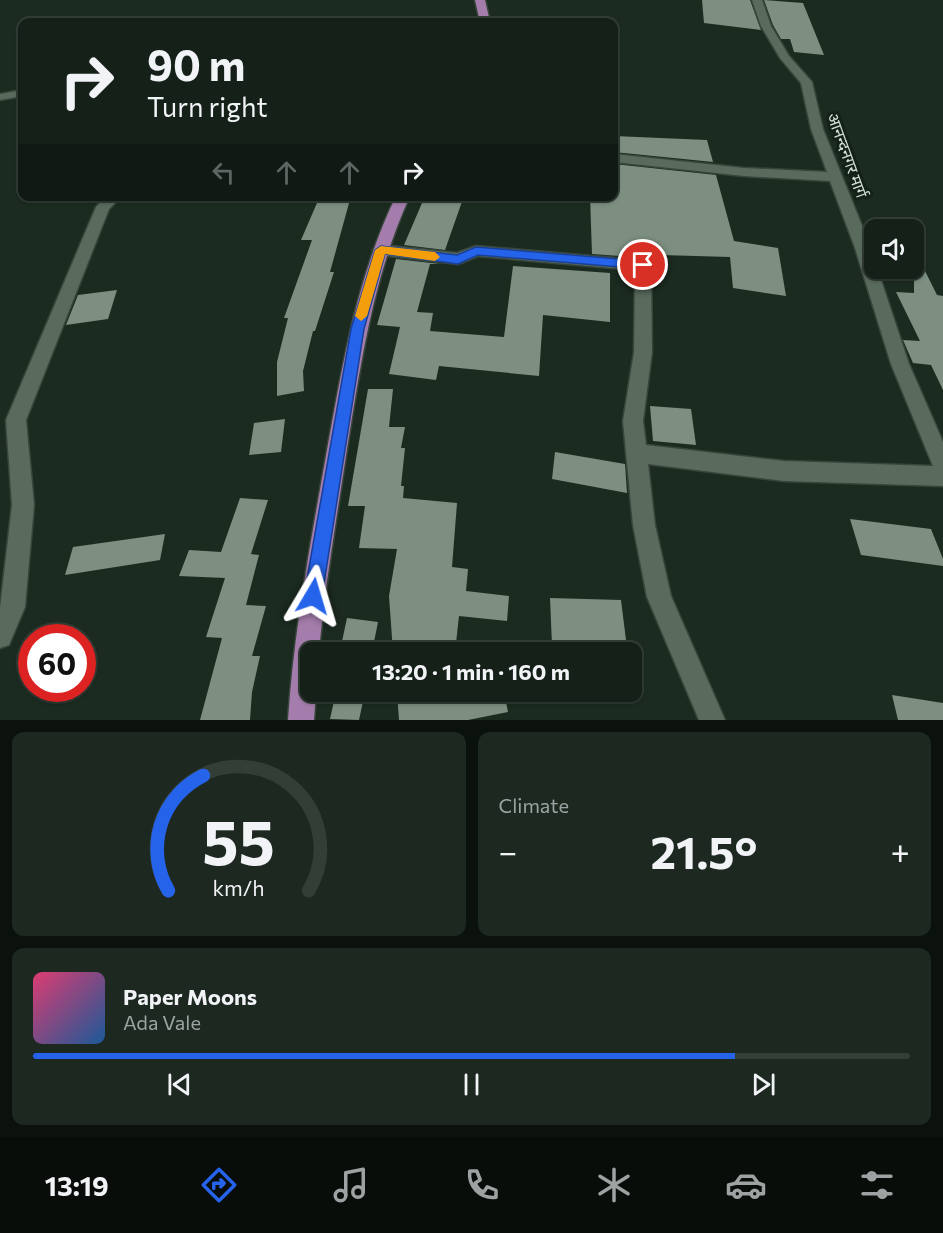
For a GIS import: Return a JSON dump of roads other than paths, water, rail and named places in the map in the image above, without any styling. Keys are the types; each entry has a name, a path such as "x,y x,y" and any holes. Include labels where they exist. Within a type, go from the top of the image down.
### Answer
{"main road":[{"path":"480,0 484,18"},
{"path":"301,720 303,678 319,555 357,329 381,250 402,201"}],"street":[{"name":"आनन्दनगर मार्ग","path":"757,0 766,26 785,58 806,82 817,129 863,248 900,364 943,465"},
{"path":"0,97 18,94"},
{"path":"618,159 744,172 834,177"},
{"path":"0,636 14,607 23,505 16,420 103,207 110,201"},
{"path":"381,250 458,260 476,251 643,265 643,352 633,422 645,525 660,597 712,720"},
{"path":"636,453 784,471 943,476"}]}
